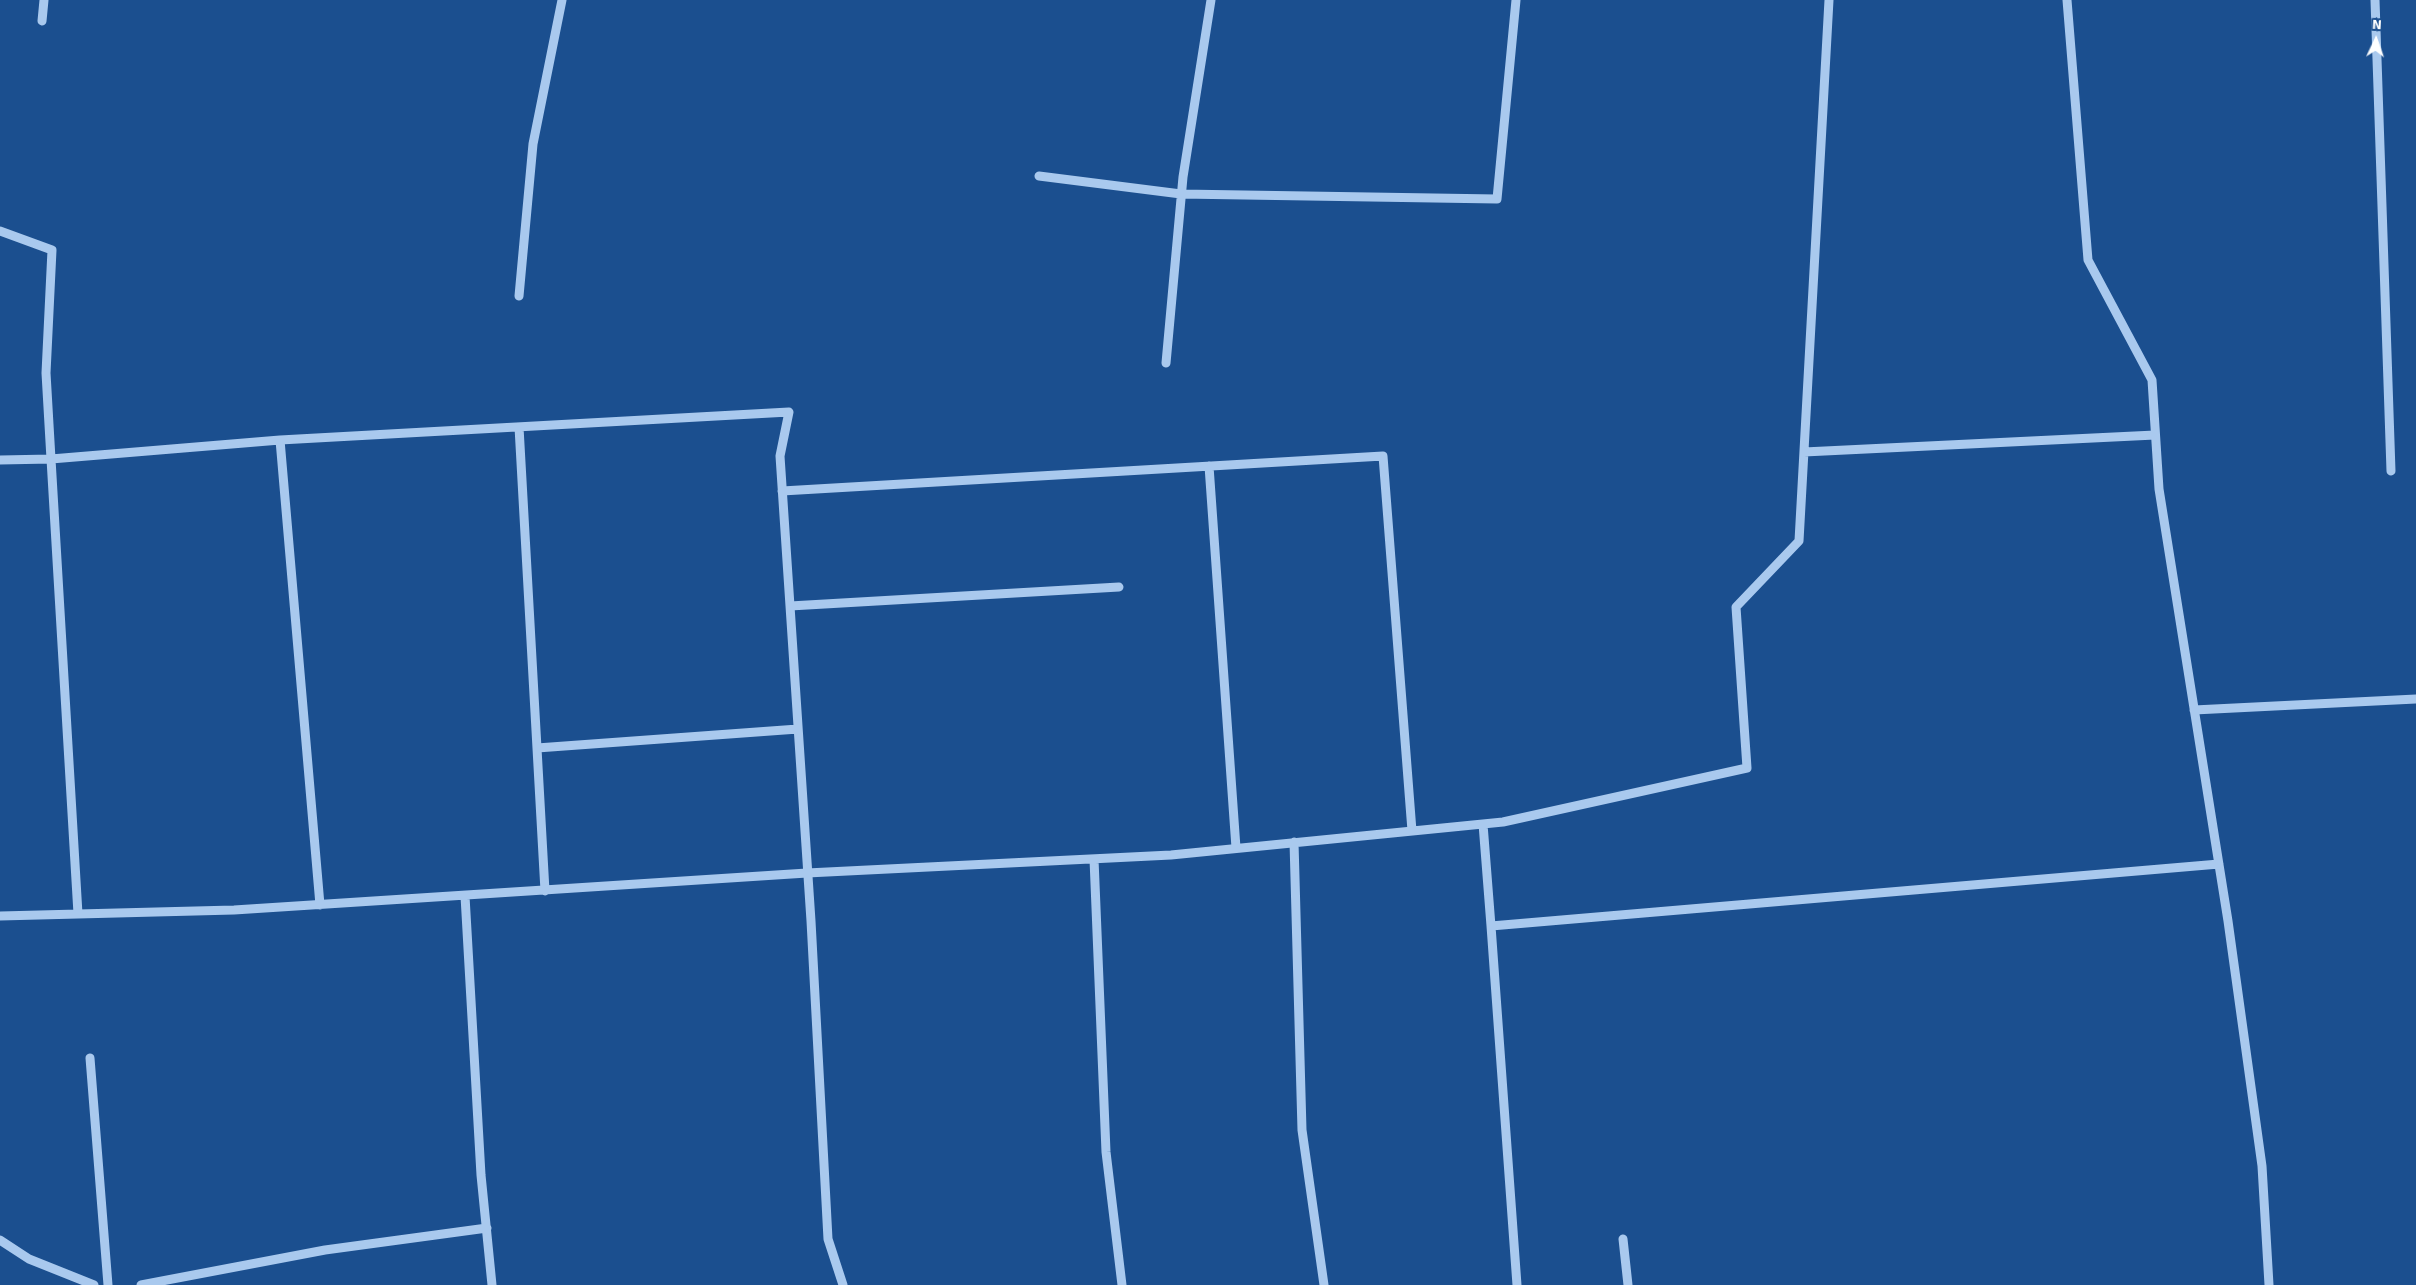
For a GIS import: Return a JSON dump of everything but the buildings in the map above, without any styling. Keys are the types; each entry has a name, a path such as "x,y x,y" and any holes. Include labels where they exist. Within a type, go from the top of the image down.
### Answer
{"street":[{"path":"42,21 44,0"},
{"path":"519,296 533,144 562,0"},
{"path":"1166,363 1181,194 1211,0"},
{"path":"1039,176 1181,194 1497,199 1516,0"},
{"path":"0,916 234,910 807,873 1171,854 1503,822 1747,768 1736,607 1799,541 1828,0"},
{"path":"2068,0 2088,260 2152,380 2159,489 2219,864 2262,1166 2270,1285"},
{"path":"2375,0 2391,472"},
{"path":"0,231 52,250 46,373 78,914"},
{"path":"0,460 51,459 280,440 789,412 780,456 828,1239 843,1285"},
{"path":"519,427 545,890"},
{"path":"1804,452 2155,435"},
{"path":"280,440 320,905"},
{"path":"782,491 1383,456 1412,831"},
{"path":"1209,466 1236,848"},
{"path":"790,606 1119,587"},
{"path":"2194,710 2416,699"},
{"path":"537,748 798,729"},
{"path":"1483,824 1517,1285"},
{"path":"1294,842 1302,1130 1324,1285"},
{"path":"1094,858 1106,1152 1122,1285"},
{"path":"1491,926 2219,864"},
{"path":"465,896 481,1176 492,1285"},
{"path":"90,1058 108,1285"},
{"path":"141,1285 325,1250 487,1228"},
{"path":"1622,1239 1628,1285"},
{"path":"0,1240 29,1259 94,1285"}]}
